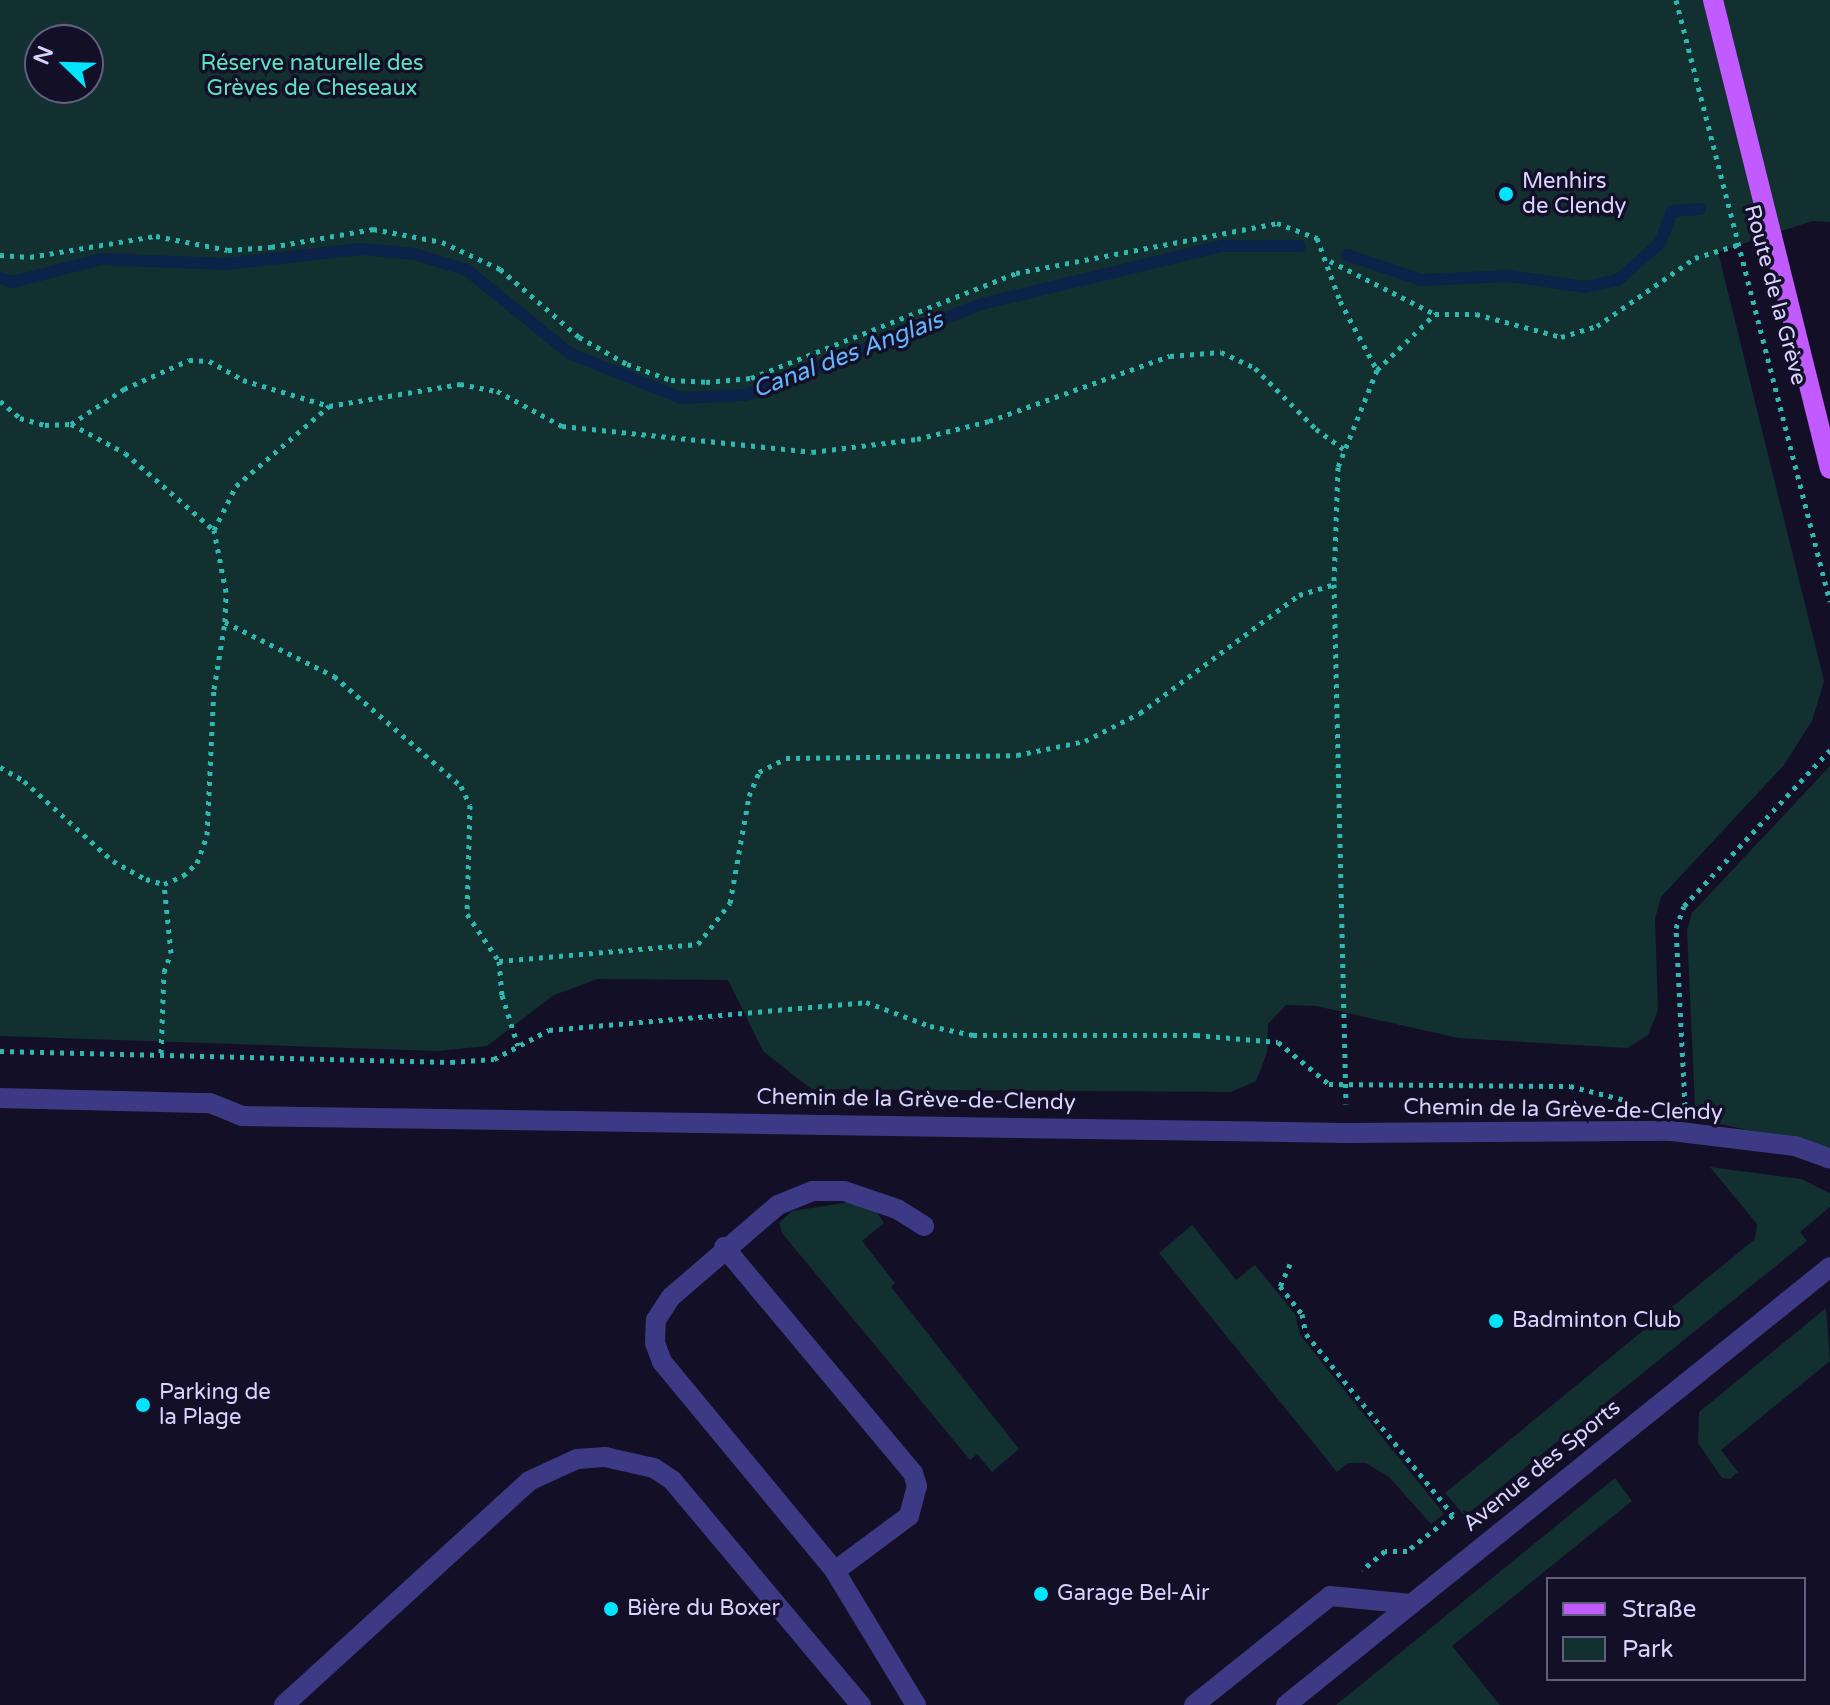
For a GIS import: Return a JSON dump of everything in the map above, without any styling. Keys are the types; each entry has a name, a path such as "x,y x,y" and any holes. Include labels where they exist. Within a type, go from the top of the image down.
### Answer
{"main road":[{"name":"Route de la Grève","path":"1713,0 1830,469"}],"street":[{"name":"Chemin de la Grève-de-Clendy","path":"0,1098 210,1103 257,1116 1412,1139 1672,1131 1795,1146 1830,1159"},
{"path":"916,1705 835,1571 662,1362 655,1343 656,1320 671,1297 724,1247 778,1205 812,1191 871,1198 924,1226"},
{"path":"724,1247 913,1473 917,1486 909,1516 835,1571"},
{"name":"Avenue des Sports","path":"1286,1705 1826,1269"},
{"path":"284,1705 529,1481 577,1459 605,1457 654,1468 672,1480 861,1705"},
{"path":"1194,1705 1330,1596 1411,1604"}],"path":[{"name":"Route de la Grève","path":"1676,0 1830,602"},
{"path":"0,255 30,257 118,238 156,236 228,250 271,247 329,233 387,232 442,242 500,269 579,337 627,364 671,380 706,382 751,378 1016,273 1131,247 1277,223 1317,238 1329,261 1340,301 1377,370"},
{"path":"1329,261 1435,314 1476,314 1544,337 1578,334 1695,258 1737,245"},
{"path":"1347,1087 1334,584 1338,467 1377,370 1435,314"},
{"path":"71,424 124,389 189,360 209,361 243,380 329,406 460,384 497,391 562,426 812,452 917,439 989,421 1170,356 1221,352 1255,368 1316,429 1344,449"},
{"path":"0,401 20,418 45,425 71,424 125,453 214,530 223,570 225,622 214,689 207,835 197,863 164,884"},
{"path":"214,530 236,486 329,406"},
{"path":"499,961 698,944 730,903 749,796 759,772 786,758 1017,755 1085,741 1140,713 1299,595 1334,584"},
{"path":"225,622 334,676 461,786 470,805 467,914 499,961 502,995 518,1046"},
{"path":"1670,1107 1685,1108 1676,928 1684,906 1830,750"},
{"path":"0,767 24,781 113,861 164,884"},
{"path":"161,1053 164,972 171,953 164,884"},
{"path":"0,1051 451,1062 494,1059 549,1030 866,1002 930,1026 973,1035 1196,1035 1278,1042 1316,1078 1347,1087 1570,1086 1631,1102"},
{"path":"1290,1264 1280,1286 1302,1314 1306,1334 1453,1515 1407,1551 1385,1551 1330,1596"}],"green space":[{"name":"Réserve naturelle des Grèves de Cheseaux","path":"0,0 1830,0 1830,222 1812,221 1718,252 1824,681 1812,721 1784,765 1661,897 1655,919 1658,1010 1648,1035 1627,1048 1458,1038 1316,1006 1286,1005 1268,1024 1267,1053 1256,1081 1231,1092 811,1089 763,1051 728,980 598,979 554,995 487,1046 438,1051 0,1036"},
{"path":"1830,766 1830,1148 1706,1121 1695,1106 1687,930 1692,913"},
{"path":"1710,1167 1801,1179 1830,1193 1830,1207 1800,1232 1807,1241 1465,1516 1445,1493 1755,1239 1757,1224"},
{"path":"857,1201 874,1208 884,1223 862,1241 895,1283 891,1287 1019,1449 992,1472 977,1454 970,1460 782,1233 779,1223 792,1211"},
{"path":"1192,1225 1236,1280 1255,1265 1295,1314 1300,1335 1444,1514 1431,1524 1389,1477 1366,1463 1348,1463 1337,1472 1159,1253"},
{"path":"1826,1308 1830,1361 1721,1450 1738,1472 1730,1479 1722,1478 1698,1443 1699,1412"},
{"path":"1615,1478 1632,1501 1452,1646 1500,1705 1336,1705"}],"waterway":[{"name":"Canal des Anglais","path":"1347,255 1422,280 1510,276 1585,287 1618,280 1660,243 1672,211 1700,209"},
{"name":"Canal des Anglais","path":"0,278 13,282 101,259 226,264 361,249 415,254 467,270 569,353 681,398 745,395 982,304 1222,246 1300,246"}],"place":[{"name":"Menhirs de Clendy","path":"1506,194"},
{"name":"Badminton Club","path":"1496,1321"},
{"name":"Parking de la Plage","path":"143,1405"},
{"name":"Garage Bel-Air","path":"1041,1594"},
{"name":"Bière du Boxer","path":"611,1609"}]}
